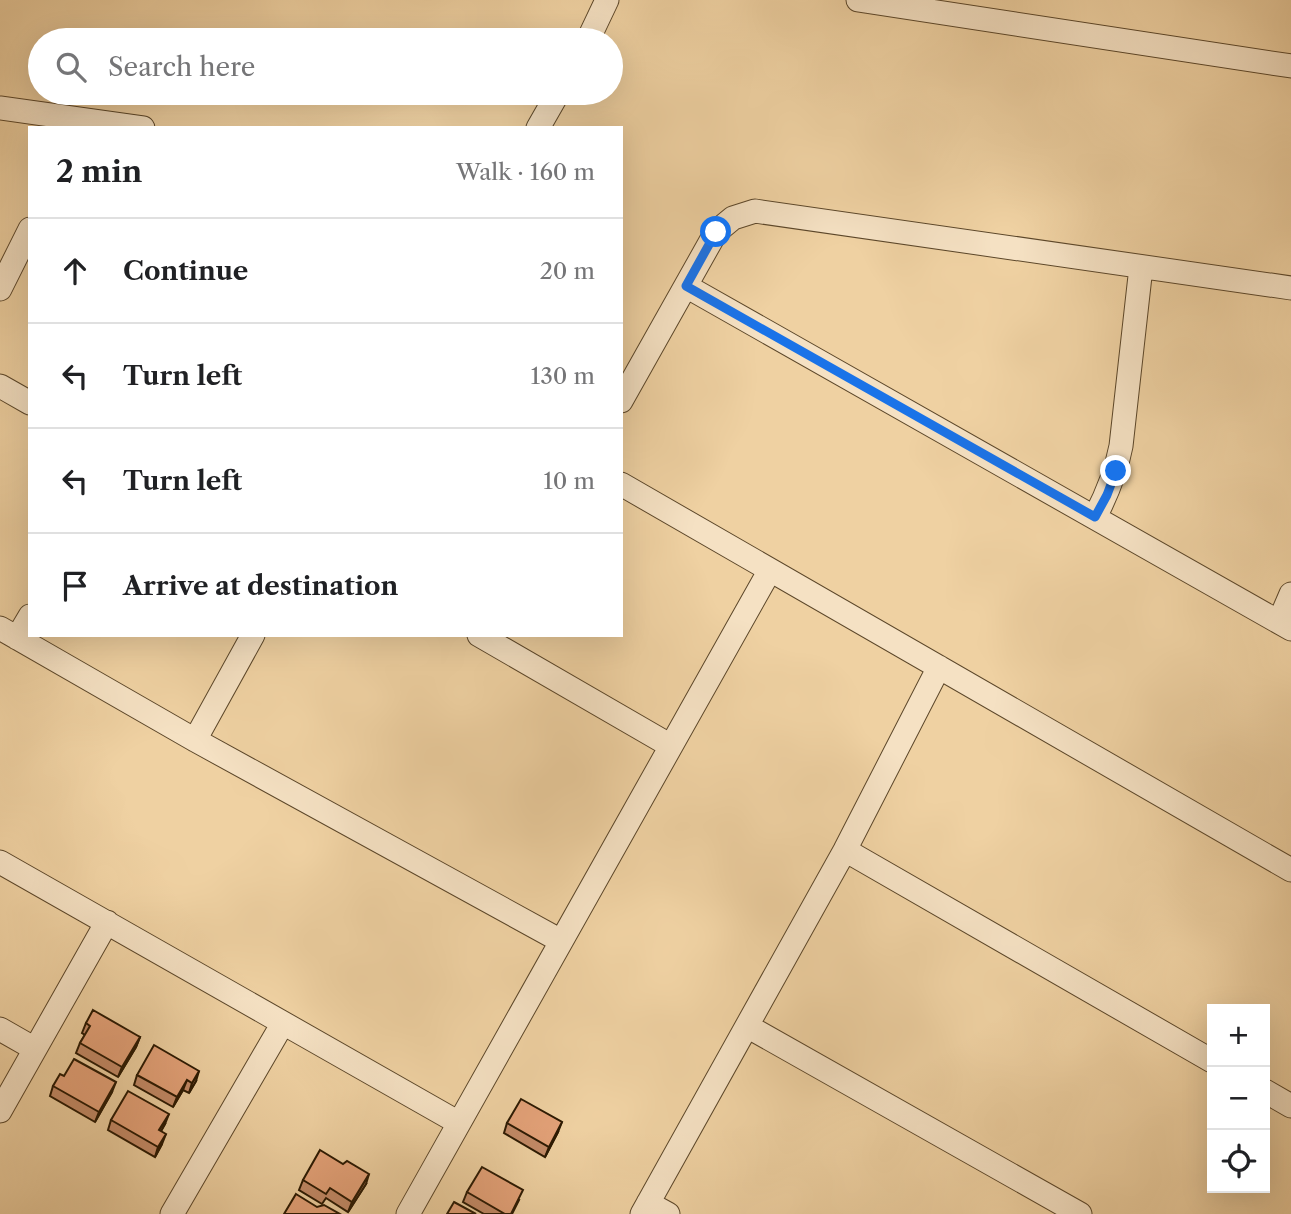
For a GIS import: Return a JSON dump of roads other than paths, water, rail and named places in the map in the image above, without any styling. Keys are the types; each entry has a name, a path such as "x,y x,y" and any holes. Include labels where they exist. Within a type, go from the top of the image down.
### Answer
{"street":[{"path":"593,28 607,0"},
{"path":"858,0 1291,66"},
{"path":"539,126 551,105"},
{"path":"0,108 83,124 113,126"},
{"path":"623,397 716,232 733,218 755,211 1291,288"},
{"path":"0,289 28,233"},
{"path":"1095,517 1116,471 1121,446 1141,267"},
{"path":"686,286 1285,626 1291,594"},
{"path":"0,386 28,402"},
{"path":"623,485 1291,870"},
{"path":"408,1214 770,570"},
{"path":"28,618 9,633 195,740 561,941"},
{"path":"195,740 252,637"},
{"path":"482,637 671,746"},
{"path":"652,1210 747,1026 845,850 939,667"},
{"path":"845,850 1207,1058"},
{"path":"0,862 459,1123"},
{"path":"0,1111 107,922"},
{"path":"173,1214 283,1023"},
{"path":"747,1026 1080,1214"},
{"path":"0,1029 35,1049"},
{"path":"1270,1094 1291,1106"}]}
